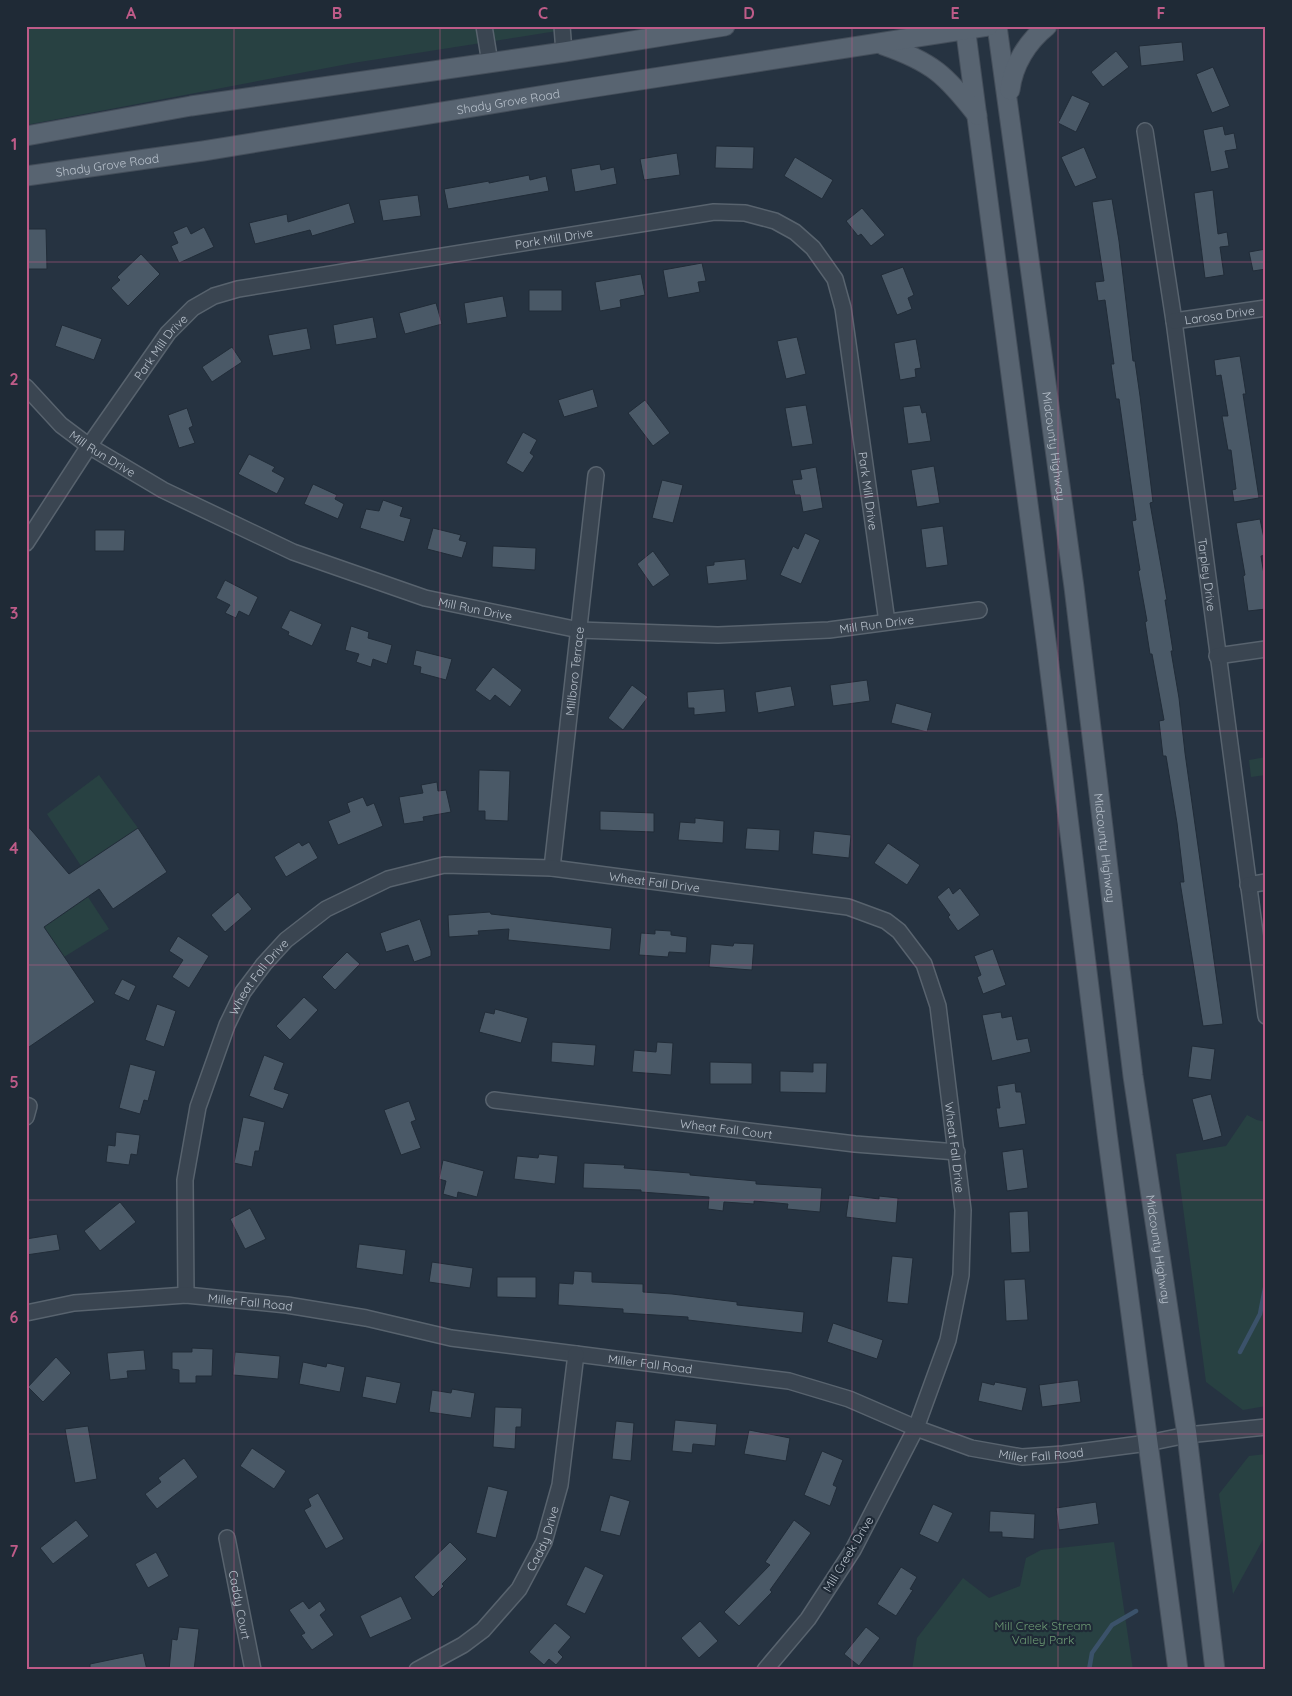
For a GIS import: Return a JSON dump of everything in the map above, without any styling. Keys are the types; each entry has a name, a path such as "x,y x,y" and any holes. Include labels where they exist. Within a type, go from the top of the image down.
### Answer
{"main road":[{"path":"26,136 191,106 564,52 725,26"},
{"name":"Shady Grove Road","path":"26,176 213,150 566,92 880,44 965,28 988,26"},
{"name":"Midcounty Highway","path":"997,26 1074,587 1133,1076 1187,1435 1215,1670"},
{"path":"1008,108 1011,80 1018,61 1028,45 1047,26"},
{"path":"965,28 1045,628 1107,1132 1178,1670"},
{"path":"880,44 906,53 933,67 954,86 977,115"}],"street":[{"path":"484,26 490,63"},
{"path":"562,26 564,52"},
{"name":"Tarpley Drive","path":"1145,132 1174,321 1266,1016"},
{"name":"Park Mill Drive","path":"26,543 89,446 168,333 193,308 214,296 238,289 704,213 745,213 775,221 795,232 814,248 835,279 844,308 887,622"},
{"name":"Larosa Drive","path":"1174,321 1266,308"},
{"name":"Mill Run Drive","path":"26,387 61,425 89,446 163,490 293,552 424,598 579,630 718,635 829,630 979,610"},
{"name":"Millboro Terrace","path":"552,868 596,475"},
{"path":"1217,656 1266,649"},
{"name":"Wheat Fall Drive","path":"186,1295 185,1180 198,1107 227,1025 244,992 264,964 286,940 326,909 388,879 444,865 552,868 848,908 886,921 899,931 924,964 938,1006 963,1210 961,1275 948,1340 916,1428"},
{"path":"1248,885 1266,882"},
{"name":"Wheat Fall Court","path":"494,1100 855,1144 957,1152"},
{"path":"26,1105 30,1106 26,1117"},
{"name":"Miller Fall Road","path":"26,1312 74,1302 186,1295 287,1305 366,1318 451,1338 789,1381 849,1399 916,1428 970,1448 1022,1457 1148,1444 1187,1435 1266,1427"},
{"name":"Caddy Drive","path":"417,1670 463,1645 483,1630 519,1590 544,1542 560,1485 576,1354"},
{"name":"Mill Creek Drive","path":"765,1670 808,1619 853,1550 916,1428"},
{"name":"Caddy Court","path":"226,1538 253,1670"}],"green space":[{"path":"26,26 589,26 353,63 26,125"},
{"path":"1266,757 1266,775 1251,777 1249,760"},
{"path":"99,775 138,828 81,866 47,814"},
{"path":"88,897 109,929 64,957 44,927"},
{"path":"1247,1115 1266,1122 1266,1406 1243,1410 1206,1382 1176,1154 1226,1146"},
{"path":"1266,1454 1266,1534 1233,1594 1219,1494 1249,1456"},
{"name":"Mill Creek Stream Valley Park","path":"1114,1542 1133,1670 912,1670 917,1638 963,1578 989,1598 1020,1586 1026,1558 1041,1550"}],"building":[{"path":"1182,42 1184,61 1141,66 1139,46"},
{"path":"1116,51 1129,67 1103,87 1091,72"},
{"path":"1213,67 1230,106 1212,113 1196,74"},
{"path":"1072,95 1090,103 1076,132 1058,123"},
{"path":"1223,126 1225,135 1234,133 1237,149 1225,151 1229,168 1211,172 1203,130"},
{"path":"716,146 754,147 753,169 715,168"},
{"path":"1084,147 1097,178 1075,187 1061,157"},
{"path":"677,153 680,175 644,180 640,159"},
{"path":"795,157 833,180 822,199 784,176"},
{"path":"600,164 601,170 614,167 617,184 575,192 571,169"},
{"path":"529,175 530,180 546,176 549,191 448,209 444,189"},
{"path":"1213,190 1218,234 1227,232 1229,246 1220,247 1224,275 1205,278 1194,193"},
{"path":"418,195 421,216 383,221 379,200"},
{"path":"1112,199 1119,241 1133,361 1135,361 1140,396 1153,502 1150,503 1167,600 1165,600 1173,651 1171,651 1223,1024 1203,1026 1180,882 1184,882 1177,823 1166,756 1163,756 1159,721 1164,720 1152,654 1150,654 1145,622 1147,621 1138,571 1140,570 1132,521 1136,520 1119,399 1116,399 1111,364 1114,364 1105,300 1098,301 1095,282 1104,281 1092,202"},
{"path":"349,203 355,223 312,236 310,230 255,244 249,223 287,214 288,222"},
{"path":"862,208 885,235 871,246 861,234 858,236 846,221"},
{"path":"187,226 191,234 204,227 214,247 179,263 171,246 178,243 173,232"},
{"path":"26,229 46,229 47,269 26,269"},
{"path":"1266,249 1266,269 1253,271 1249,252"},
{"path":"141,254 160,274 128,306 111,288 120,280 117,277"},
{"path":"702,263 706,281 698,282 700,292 668,298 663,270"},
{"path":"903,267 914,295 908,298 912,309 897,315 881,275"},
{"path":"641,274 645,295 620,300 621,307 600,311 595,282"},
{"path":"529,290 562,290 562,311 529,311"},
{"path":"503,296 507,317 467,324 464,303"},
{"path":"436,303 442,324 405,334 399,313"},
{"path":"373,317 377,338 336,345 333,325"},
{"path":"62,325 102,339 94,360 55,346"},
{"path":"307,328 311,349 273,356 268,335"},
{"path":"797,337 806,374 786,379 777,341"},
{"path":"916,339 921,368 915,369 916,377 900,380 894,343"},
{"path":"232,347 242,362 212,382 202,367"},
{"path":"1240,356 1246,394 1243,394 1259,498 1234,502 1232,490 1236,489 1231,450 1228,450 1222,416 1228,416 1221,375 1216,376 1214,360"},
{"path":"593,389 598,407 564,417 558,400"},
{"path":"645,400 670,433 653,446 628,413"},
{"path":"806,405 813,444 792,447 785,408"},
{"path":"920,405 922,413 926,412 931,441 908,444 903,407"},
{"path":"187,408 193,426 189,428 195,443 179,448 168,415"},
{"path":"523,432 537,440 530,453 534,456 523,473 506,463"},
{"path":"249,454 275,467 272,471 285,478 277,494 238,474"},
{"path":"934,466 940,503 917,507 911,470"},
{"path":"816,467 823,508 803,512 800,495 795,495 792,480 802,479 800,470"},
{"path":"662,480 683,485 673,523 652,518"},
{"path":"313,484 337,495 335,499 344,504 338,519 304,504"},
{"path":"383,500 403,507 400,516 411,519 404,542 360,528 366,509 379,511"},
{"path":"1260,519 1266,548 1266,555 1261,556 1266,587 1266,609 1248,611 1243,576 1245,575 1236,523"},
{"path":"943,526 948,565 926,568 921,529"},
{"path":"433,528 461,535 459,540 467,542 462,558 427,549"},
{"path":"95,530 125,530 124,551 95,551"},
{"path":"805,533 820,540 801,584 780,575 793,546 798,549"},
{"path":"493,546 536,548 535,570 492,567"},
{"path":"653,551 670,575 653,587 637,564"},
{"path":"745,559 747,580 708,584 706,566 714,565 714,562"},
{"path":"225,580 258,597 249,616 239,611 236,618 225,613 230,605 216,598"},
{"path":"290,610 322,624 312,646 288,635 289,632 281,628"},
{"path":"351,626 369,632 368,638 392,645 387,664 373,659 371,667 356,662 359,654 345,650"},
{"path":"416,650 452,659 446,680 420,673 421,667 413,665"},
{"path":"493,667 522,690 510,707 495,695 490,701 475,690"},
{"path":"867,680 870,701 833,706 830,685"},
{"path":"632,685 648,697 623,730 608,718"},
{"path":"791,686 795,706 758,713 755,692"},
{"path":"724,689 726,712 694,715 694,708 688,708 687,692"},
{"path":"896,703 932,713 927,732 891,723"},
{"path":"479,770 510,771 508,821 485,820 485,811 478,811"},
{"path":"437,782 438,791 446,790 451,812 423,817 424,821 404,824 399,797 423,793 421,785"},
{"path":"363,797 367,806 374,803 383,826 338,845 328,821 350,812 347,803"},
{"path":"600,811 654,813 654,832 600,830"},
{"path":"695,818 724,821 723,843 678,840 680,822 695,823"},
{"path":"26,824 69,874 138,828 167,872 113,909 99,889 44,927 95,1002 26,1049"},
{"path":"747,828 780,830 779,851 745,849"},
{"path":"814,831 851,835 849,858 812,854"},
{"path":"299,842 302,846 309,842 318,858 286,877 274,857"},
{"path":"888,843 920,865 907,885 874,863"},
{"path":"949,887 953,894 960,888 980,915 958,931 948,917 950,915 937,897"},
{"path":"238,892 252,909 225,932 211,915"},
{"path":"490,912 491,914 612,928 610,950 508,940 509,929 478,931 479,935 449,937 448,915"},
{"path":"420,919 431,956 414,962 408,945 386,952 380,933"},
{"path":"655,930 671,931 671,935 687,937 686,953 669,952 668,957 639,955 641,933 655,934"},
{"path":"178,936 209,956 189,988 172,977 183,960 169,951"},
{"path":"734,943 754,944 752,970 709,967 711,944 733,946"},
{"path":"993,949 1006,985 983,994 977,977 981,975 974,956"},
{"path":"347,952 360,964 335,990 322,977"},
{"path":"122,979 136,986 129,1001 114,994"},
{"path":"304,997 318,1010 290,1040 276,1026"},
{"path":"157,1004 176,1011 164,1047 145,1040"},
{"path":"495,1009 528,1018 521,1043 479,1032 485,1012 494,1014"},
{"path":"1001,1012 1002,1018 1012,1016 1017,1040 1028,1038 1031,1052 992,1061 982,1015"},
{"path":"552,1042 596,1045 594,1066 551,1062"},
{"path":"657,1042 673,1043 671,1075 632,1072 634,1050 656,1052"},
{"path":"1192,1046 1215,1049 1211,1080 1188,1077"},
{"path":"264,1055 284,1063 274,1089 289,1094 283,1109 249,1096"},
{"path":"710,1062 752,1063 752,1084 710,1084"},
{"path":"813,1063 827,1063 826,1093 780,1092 780,1071 813,1072"},
{"path":"130,1064 156,1071 148,1101 144,1100 140,1114 119,1108"},
{"path":"1015,1083 1016,1092 1021,1092 1026,1124 999,1128 996,1108 1000,1108 997,1086"},
{"path":"1211,1094 1222,1136 1203,1141 1192,1099"},
{"path":"409,1101 416,1120 411,1122 421,1148 401,1155 384,1110"},
{"path":"243,1117 265,1122 259,1151 255,1151 252,1167 234,1163"},
{"path":"116,1132 140,1135 137,1155 131,1154 129,1165 106,1162 108,1145 115,1146"},
{"path":"1023,1149 1028,1188 1007,1191 1002,1152"},
{"path":"539,1154 558,1156 555,1184 514,1179 517,1156 538,1158"},
{"path":"443,1160 484,1171 477,1197 458,1192 457,1198 443,1194 446,1181 439,1179"},
{"path":"584,1163 625,1165 624,1168 756,1181 756,1184 822,1188 820,1212 787,1209 788,1204 754,1201 754,1204 724,1202 723,1211 708,1209 709,1197 641,1192 641,1190 583,1188"},
{"path":"849,1195 879,1199 879,1196 898,1198 896,1223 846,1217"},
{"path":"120,1202 136,1222 100,1251 84,1231"},
{"path":"250,1208 266,1239 245,1249 230,1219"},
{"path":"1028,1211 1030,1252 1011,1253 1009,1212"},
{"path":"57,1234 60,1250 26,1255 26,1239"},
{"path":"359,1244 406,1250 403,1275 356,1268"},
{"path":"892,1256 913,1258 908,1304 887,1302"},
{"path":"432,1262 473,1268 470,1288 429,1282"},
{"path":"574,1271 592,1272 592,1282 643,1284 643,1292 737,1302 737,1305 804,1312 802,1333 688,1320 688,1317 623,1313 623,1309 558,1305 559,1283 573,1284"},
{"path":"497,1277 536,1277 536,1298 497,1297"},
{"path":"1025,1279 1028,1320 1006,1321 1004,1280"},
{"path":"833,1323 883,1340 877,1359 827,1342"},
{"path":"192,1348 213,1349 212,1376 196,1376 196,1383 179,1383 179,1370 172,1369 172,1352 192,1352"},
{"path":"144,1350 146,1370 127,1371 128,1378 110,1380 107,1353"},
{"path":"235,1352 280,1356 278,1379 233,1375"},
{"path":"56,1357 71,1373 43,1402 28,1387"},
{"path":"303,1362 326,1367 327,1363 345,1367 340,1392 299,1384"},
{"path":"366,1376 401,1383 396,1404 362,1397"},
{"path":"1078,1380 1081,1402 1042,1407 1039,1385"},
{"path":"982,1382 994,1385 995,1382 1027,1388 1022,1411 978,1401"},
{"path":"452,1389 475,1393 471,1418 429,1412 432,1390 451,1393"},
{"path":"495,1407 522,1408 521,1427 516,1427 515,1449 493,1447"},
{"path":"675,1420 717,1424 715,1446 693,1444 692,1453 672,1451"},
{"path":"616,1421 634,1423 631,1461 612,1459"},
{"path":"88,1426 97,1479 75,1483 65,1429"},
{"path":"749,1430 790,1438 786,1461 744,1454"},
{"path":"252,1448 286,1471 274,1489 240,1466"},
{"path":"822,1451 843,1460 833,1485 837,1487 830,1506 804,1495"},
{"path":"184,1458 198,1477 157,1509 145,1494 161,1482 158,1478"},
{"path":"488,1486 508,1491 496,1538 476,1533"},
{"path":"318,1493 344,1539 326,1549 304,1510 311,1506 308,1499"},
{"path":"610,1495 630,1501 620,1536 600,1531"},
{"path":"1096,1502 1099,1524 1059,1530 1056,1508"},
{"path":"933,1504 953,1513 938,1543 919,1534"},
{"path":"990,1511 1035,1514 1034,1539 1002,1537 1002,1532 989,1532"},
{"path":"76,1520 89,1536 53,1564 40,1548"},
{"path":"794,1520 811,1533 770,1590 772,1592 739,1626 724,1612 770,1565 765,1562"},
{"path":"450,1542 467,1559 442,1584 444,1586 433,1597 414,1577"},
{"path":"156,1552 169,1576 148,1588 135,1564"},
{"path":"585,1566 604,1575 585,1614 566,1605"},
{"path":"901,1567 917,1577 910,1589 913,1590 896,1616 877,1604"},
{"path":"401,1596 412,1619 370,1638 360,1616"},
{"path":"303,1601 309,1609 320,1601 326,1610 320,1615 334,1635 312,1650 301,1635 305,1633 289,1610"},
{"path":"700,1621 718,1641 699,1658 681,1638"},
{"path":"555,1623 571,1637 558,1652 563,1657 556,1665 549,1659 544,1665 529,1652"},
{"path":"179,1627 199,1629 194,1670 169,1670 172,1639 177,1640"},
{"path":"866,1627 880,1638 859,1666 844,1654"},
{"path":"143,1653 147,1670 90,1670 90,1664"}],"waterway":[{"path":"1240,1352 1260,1314 1266,1283"},
{"path":"1089,1670 1092,1653 1112,1625 1136,1611"}]}
